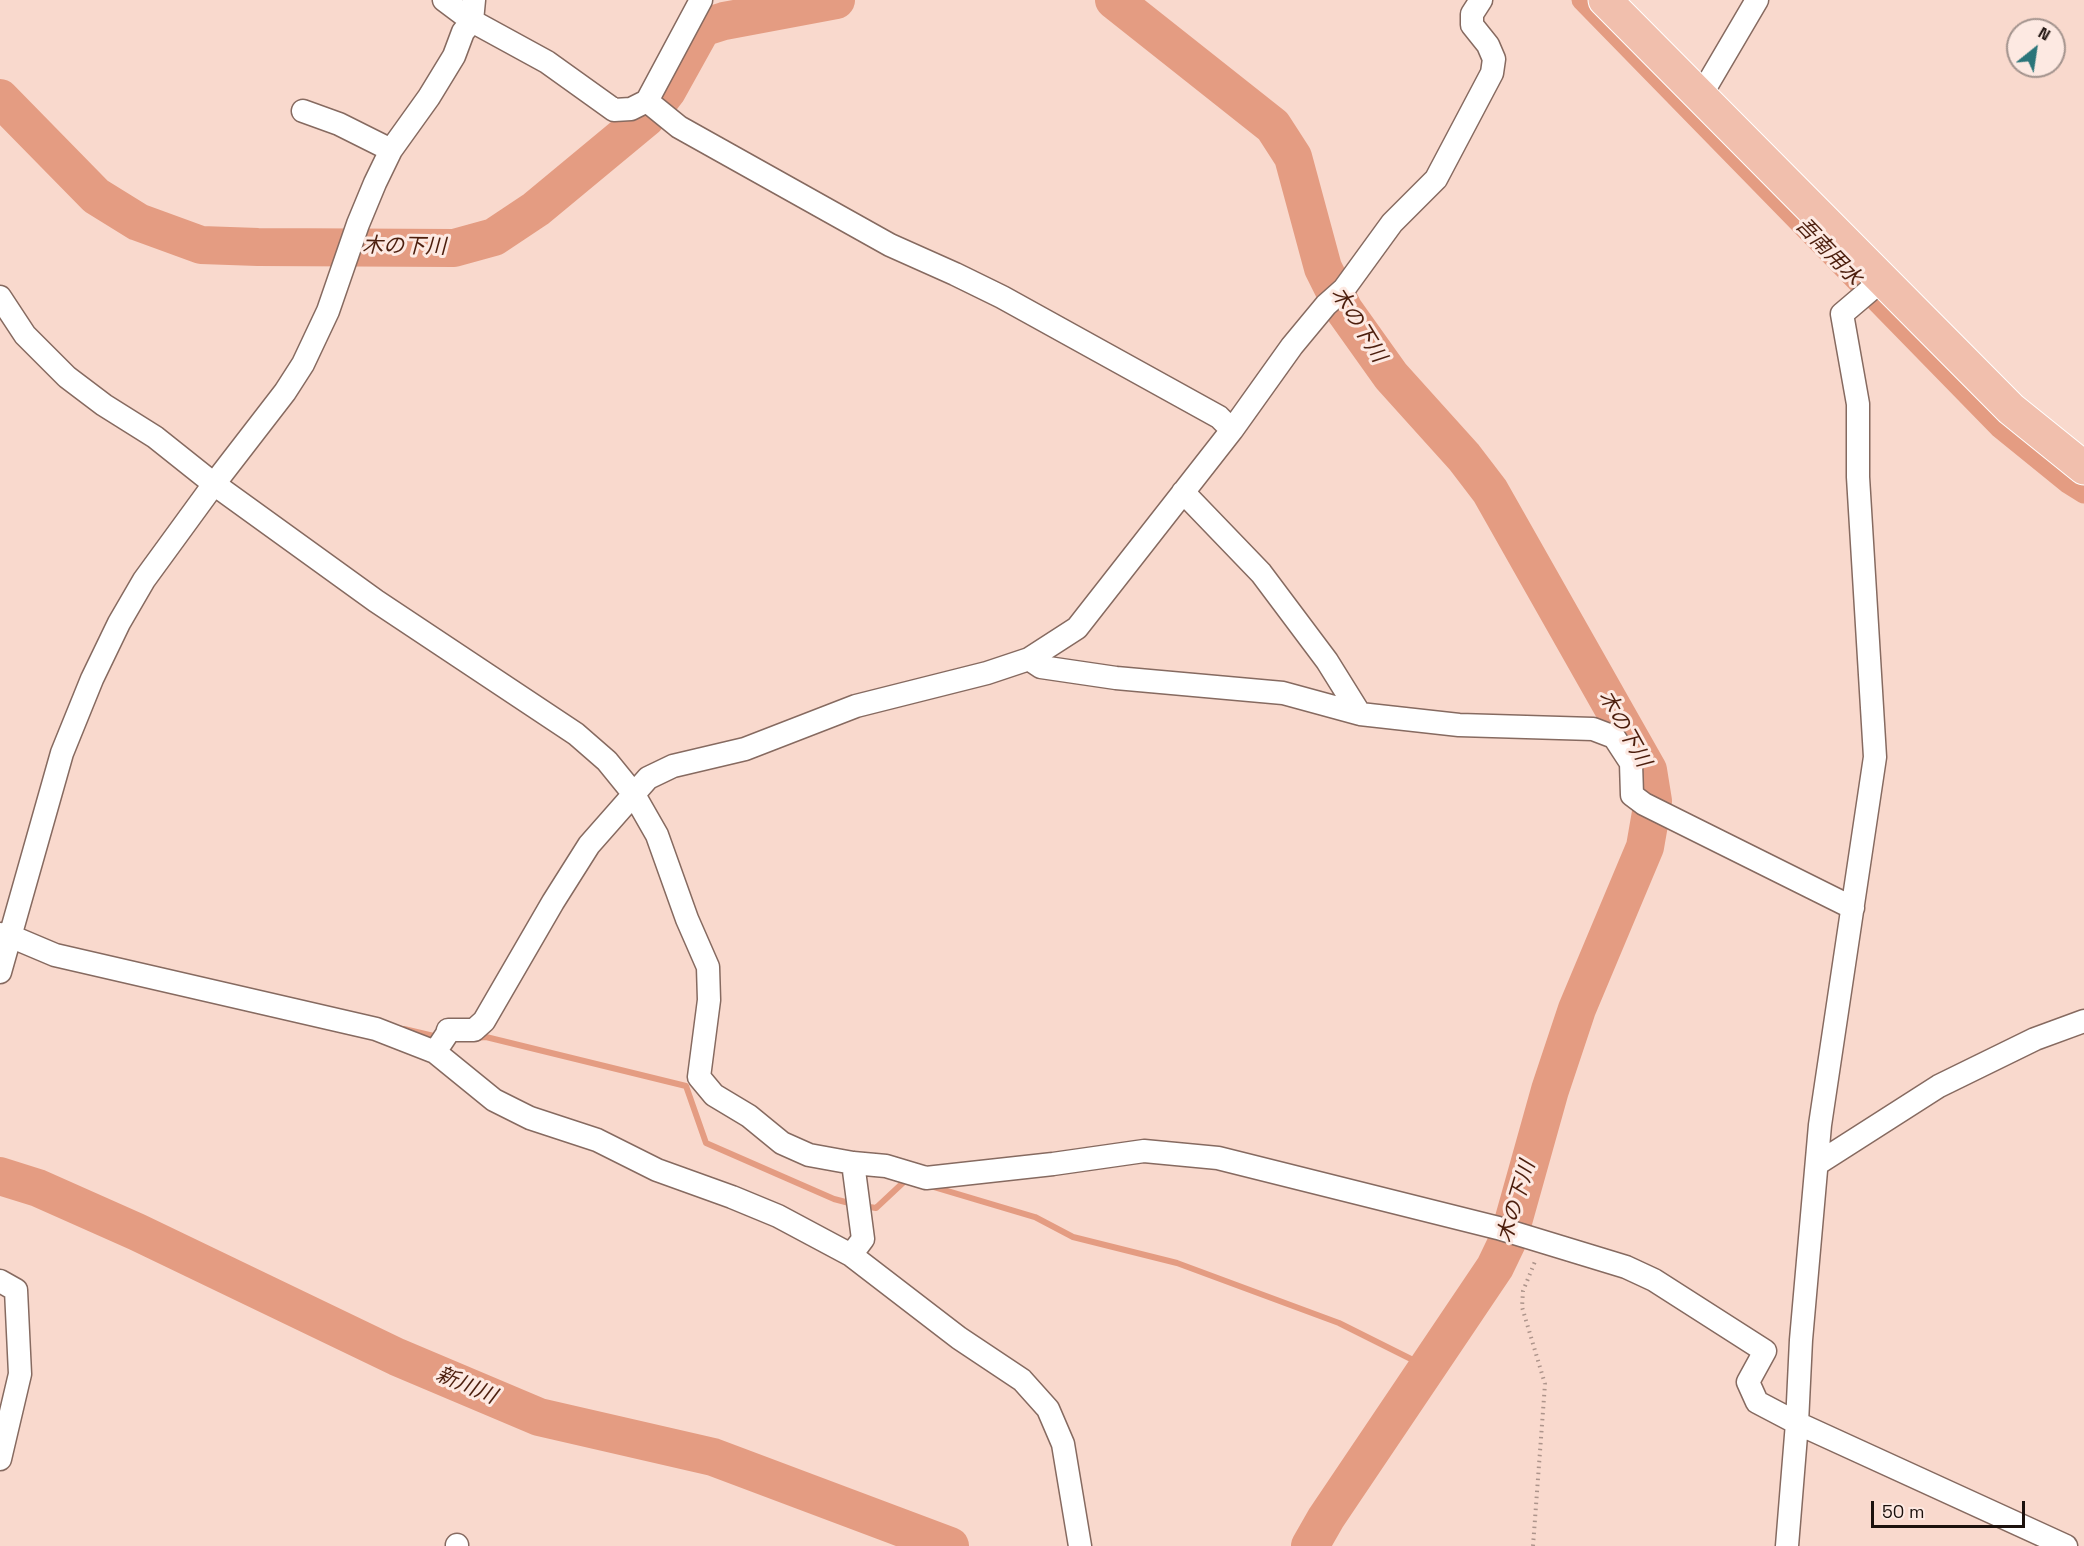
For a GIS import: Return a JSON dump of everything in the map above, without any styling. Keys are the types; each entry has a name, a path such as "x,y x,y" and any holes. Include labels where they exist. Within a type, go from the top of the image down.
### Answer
{"main road":[{"path":"1605,0 1700,97 1872,288 2011,410 2084,468"}],"street":[{"path":"444,0 473,10 614,110 653,106 679,127 890,245 1002,297 1219,417 1232,430"},
{"path":"653,106 701,0"},
{"path":"441,1043 448,1030 474,1030 484,1021 589,845 648,778 673,766 745,749 856,706 987,673 1029,659 1077,628 1232,430 1292,346 1326,305 1344,289 1392,223 1436,179 1492,74 1494,59 1488,45 1472,25 1472,14 1481,0"},
{"path":"1700,97 1757,0"},
{"path":"0,972 5,935 62,753 92,679 119,623 144,580 285,392 303,364 328,311 358,224 391,150 444,74 473,10"},
{"path":"303,111 339,124 391,150"},
{"path":"1787,1546 1801,1340 1820,1125 1875,757 1858,477 1858,404 1842,314 1872,288"},
{"path":"0,297 26,335 68,377 104,405 155,437 214,484 376,601 576,734 607,761 633,794 657,835 687,919 708,967 709,1000 699,1077 714,1095 749,1116 782,1143 809,1155 886,1166 926,1178 1144,1151 1218,1158 1498,1228 1626,1267 1654,1280 1765,1351 1748,1382 1757,1402 1797,1423 2066,1546"},
{"path":"1183,492 1261,573 1327,661 1360,714"},
{"path":"1029,659 1041,667 1116,678 1283,693 1360,714 1459,725 1593,729 1614,737 1626,754 1631,762 1632,795 1644,804 1853,908"},
{"path":"5,935 55,955 441,1043 494,1100 530,1118 597,1140 657,1170 778,1216 851,1255 959,1338 1022,1380 1048,1409 1063,1444 1080,1546"},
{"path":"1817,1164 1939,1086 2035,1039 2084,1021"},
{"path":"851,1255 863,1239 853,1163"},
{"path":"0,1281 16,1290 20,1374 0,1459"}],"path":[{"path":"1533,1546 1545,1384 1522,1307 1523,1292 1544,1242"}],"waterway":[{"name":"木の下川","path":"0,98 96,196 138,222 201,245 454,248 494,237 536,209 647,117 667,91 702,28 724,21 836,0"},
{"name":"木の下川","path":"1114,0 1273,126 1293,157 1323,268 1344,310 1391,376 1464,457 1490,491 1648,770 1653,801 1645,847 1577,1009 1550,1090 1508,1240 1495,1267 1326,1518 1310,1546"},
{"name":"吾南用水","path":"1582,0 1999,427 2068,483 2084,493"},
{"path":"404,1029 438,1037"},
{"path":"475,1038 486,1037 686,1086 706,1143 834,1199 853,1204"},
{"name":"新川川","path":"0,1176 38,1188 137,1232 397,1357 539,1417 713,1457 950,1546"},
{"path":"863,1206 876,1208 907,1179"},
{"path":"931,1186 1035,1217 1073,1237 1177,1263 1339,1323 1427,1367"}]}
